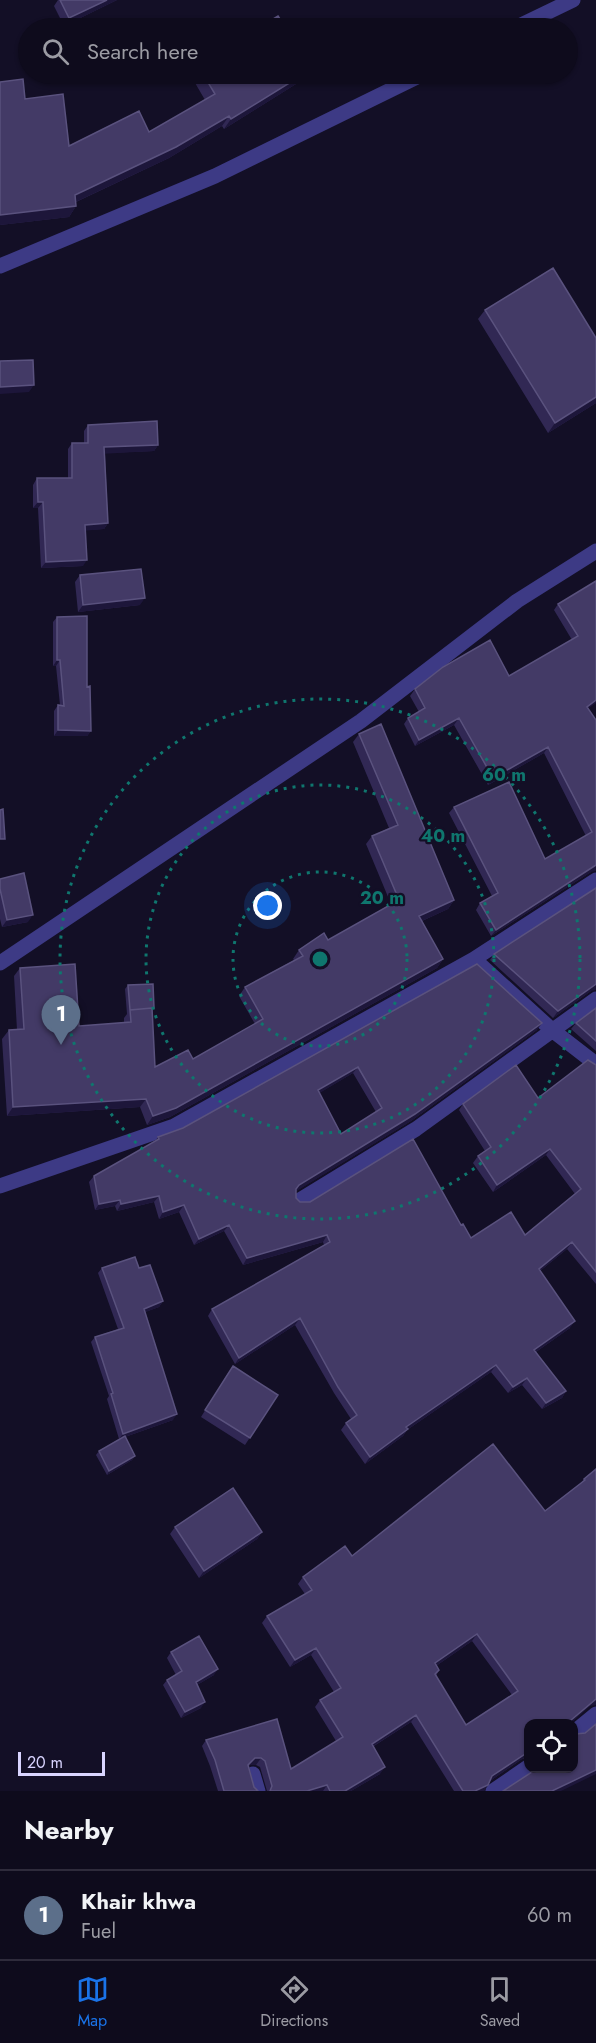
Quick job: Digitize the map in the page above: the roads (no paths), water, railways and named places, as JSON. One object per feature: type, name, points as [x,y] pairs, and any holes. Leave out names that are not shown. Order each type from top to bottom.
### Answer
[{"type":"street","points":[[536,18],[573,0]]},
{"type":"street","points":[[0,266],[215,176],[403,84]]},
{"type":"street","points":[[0,963],[361,721],[517,602],[596,551]]},
{"type":"street","points":[[0,1186],[174,1126],[474,959],[596,880]]},
{"type":"street","points":[[474,959],[552,1030],[596,1064]]},
{"type":"street","points":[[300,1200],[416,1129],[596,999]]},
{"type":"street","points":[[578,1728],[596,1714]]},
{"type":"street","points":[[493,1791],[524,1770]]},
{"type":"street","points":[[253,1774],[258,1791]]},
{"type":"place","name":"Khair khwa","points":[[61,1045]]}]
